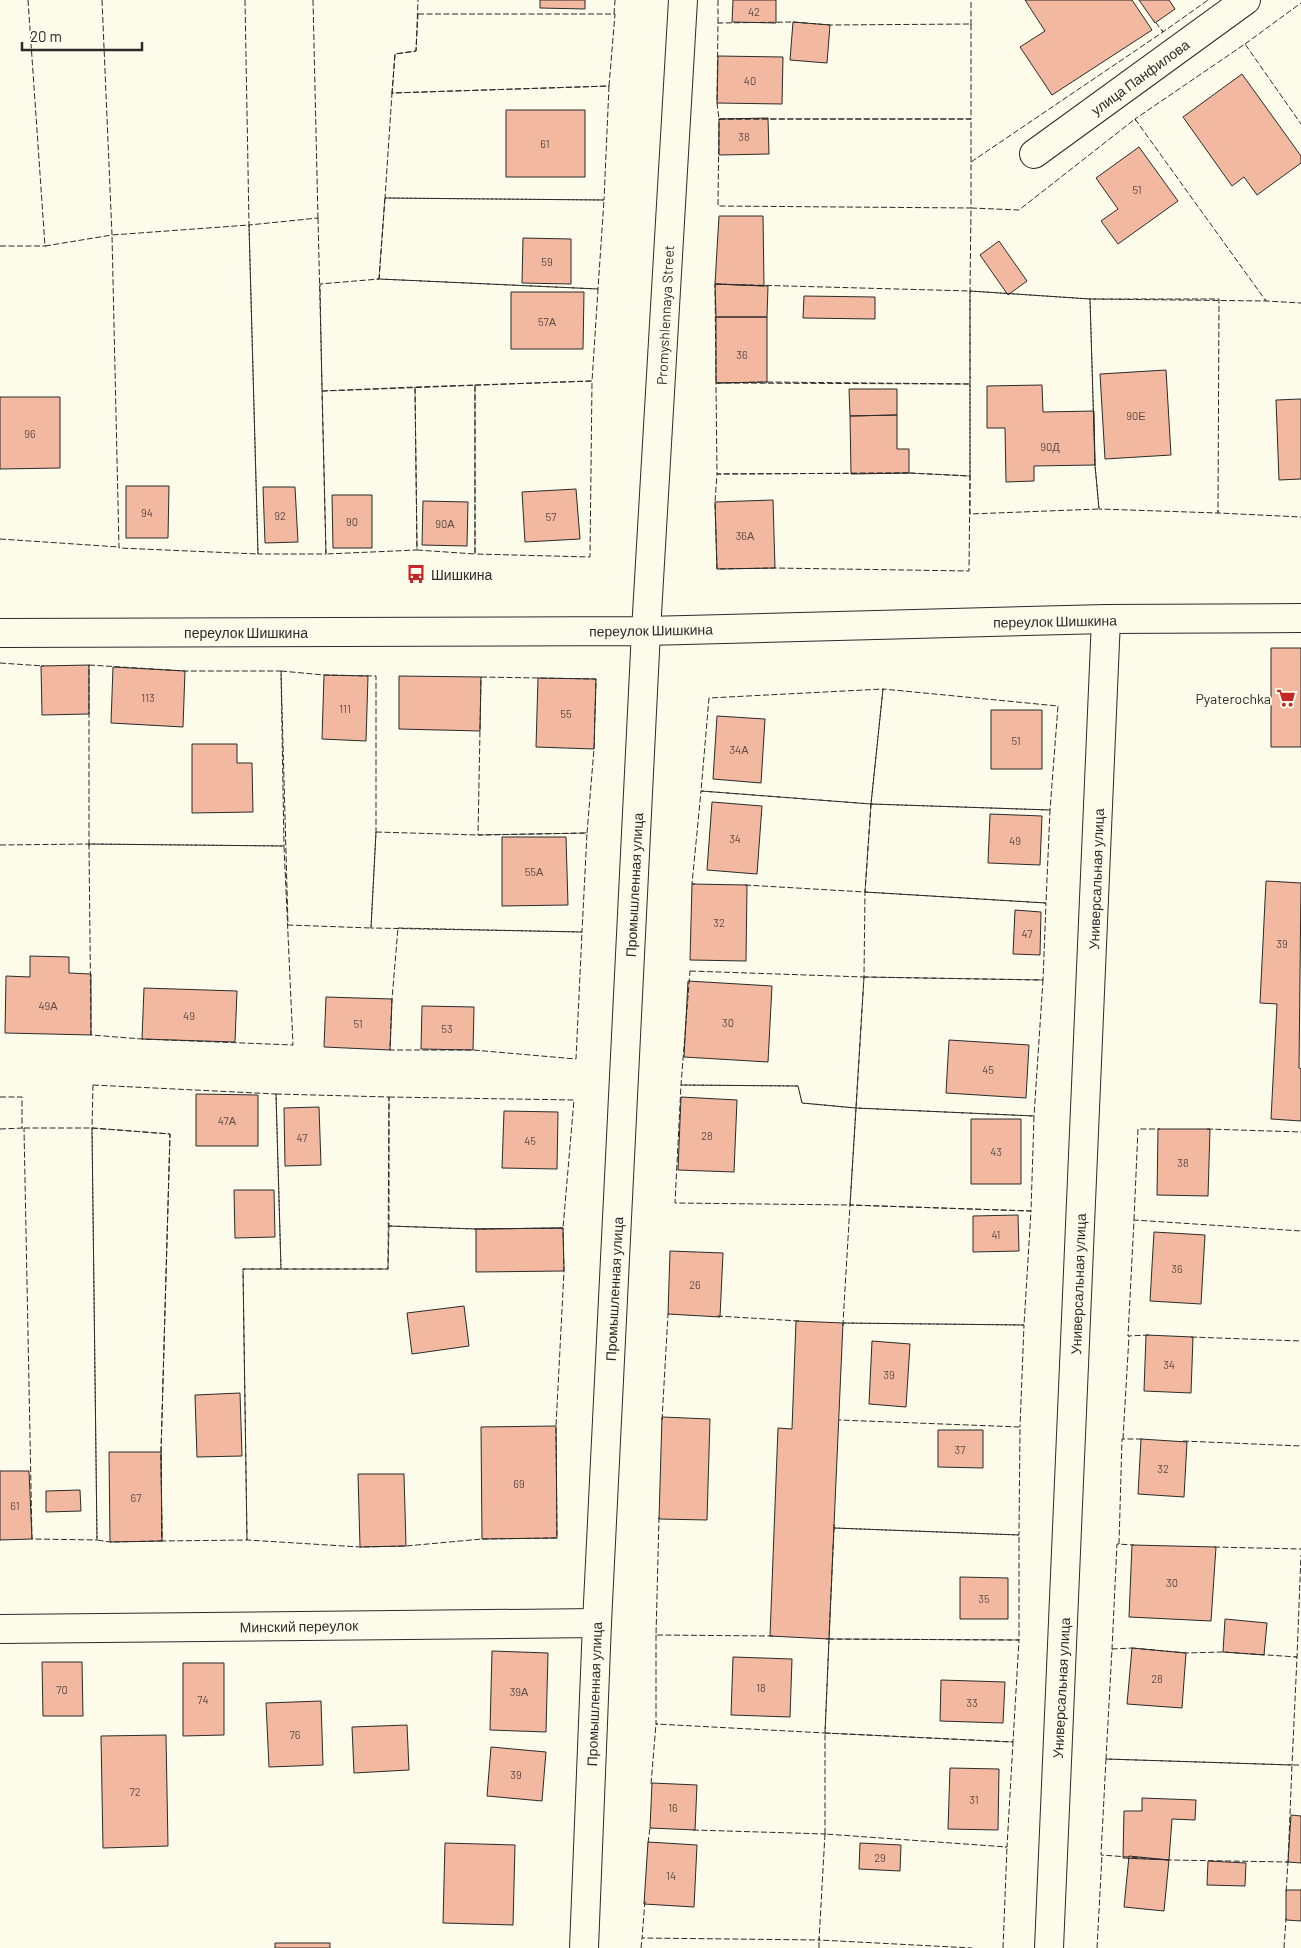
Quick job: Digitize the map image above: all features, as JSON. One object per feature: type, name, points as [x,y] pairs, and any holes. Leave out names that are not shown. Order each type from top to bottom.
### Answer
[{"type":"street","name":"Promyshlennaya Street","points":[[646,631],[683,0]]},
{"type":"street","name":"улица Панфилова","points":[[1034,154],[1246,0]]},
{"type":"street","name":"переулок Шишкина","points":[[0,633],[646,631],[1106,620],[1301,618]]},
{"type":"street","name":"Универсальная улица","points":[[1049,1948],[1106,620]]},
{"type":"street","name":"Промышленная улица","points":[[584,1948],[597,1623],[646,631]]},
{"type":"street","name":"Минский переулок","points":[[0,1629],[597,1623]]},
{"type":"building","points":[[540,0],[585,0],[585,9],[540,8]]},
{"type":"building","points":[[733,0],[776,0],[776,23],[732,22]]},
{"type":"building","points":[[1025,0],[1132,0],[1152,30],[1052,95],[1020,47],[1045,31]]},
{"type":"building","points":[[1139,0],[1169,0],[1175,9],[1155,23]]},
{"type":"building","points":[[793,22],[830,25],[827,63],[790,60]]},
{"type":"building","points":[[718,56],[783,57],[782,104],[717,103]]},
{"type":"building","points":[[1242,74],[1301,156],[1301,163],[1257,195],[1244,177],[1232,186],[1183,117]]},
{"type":"building","points":[[506,110],[585,110],[585,177],[506,177]]},
{"type":"building","points":[[768,118],[769,154],[719,155],[719,119]]},
{"type":"building","points":[[1139,147],[1178,201],[1118,244],[1101,221],[1118,209],[1096,178]]},
{"type":"building","points":[[719,216],[763,216],[764,286],[715,284]]},
{"type":"building","points":[[523,238],[571,239],[571,284],[522,283]]},
{"type":"building","points":[[999,241],[1027,281],[1008,295],[980,255]]},
{"type":"building","points":[[715,284],[768,286],[767,317],[716,317]]},
{"type":"building","points":[[511,292],[584,292],[583,349],[511,349]]},
{"type":"building","points":[[804,296],[875,297],[875,319],[803,318]]},
{"type":"building","points":[[716,317],[767,317],[767,382],[716,383]]},
{"type":"building","points":[[1166,370],[1171,455],[1105,459],[1100,374]]},
{"type":"building","points":[[1042,385],[1043,412],[1094,411],[1095,465],[1034,466],[1034,481],[1006,482],[1005,428],[987,428],[987,386]]},
{"type":"building","points":[[849,389],[897,389],[897,415],[850,416]]},
{"type":"building","points":[[0,397],[60,397],[60,468],[0,469]]},
{"type":"building","points":[[1301,399],[1301,479],[1279,480],[1276,400]]},
{"type":"building","points":[[897,415],[897,449],[909,449],[909,473],[851,474],[850,416]]},
{"type":"building","points":[[126,486],[169,486],[168,538],[126,538]]},
{"type":"building","points":[[263,487],[295,487],[298,542],[265,543]]},
{"type":"building","points":[[576,489],[580,539],[525,542],[522,492]]},
{"type":"building","points":[[332,495],[372,495],[372,548],[333,548]]},
{"type":"building","points":[[773,500],[775,568],[717,569],[715,502]]},
{"type":"building","points":[[423,501],[468,502],[467,546],[422,545]]},
{"type":"building","name":"Pyaterochka","points":[[1271,648],[1301,648],[1301,747],[1271,747]]},
{"type":"building","points":[[89,665],[89,714],[42,715],[41,666]]},
{"type":"building","points":[[113,667],[185,671],[183,727],[111,723]]},
{"type":"building","points":[[324,675],[368,676],[366,741],[322,739]]},
{"type":"building","points":[[399,676],[481,677],[480,731],[399,729]]},
{"type":"building","points":[[538,678],[596,679],[594,749],[536,747]]},
{"type":"building","points":[[991,710],[1042,710],[1042,769],[991,769]]},
{"type":"building","points":[[717,716],[765,719],[761,783],[713,779]]},
{"type":"building","points":[[192,744],[237,744],[237,763],[252,763],[253,812],[192,813]]},
{"type":"building","points":[[712,802],[762,806],[757,874],[707,870]]},
{"type":"building","points":[[990,814],[1042,816],[1040,865],[988,863]]},
{"type":"building","points":[[502,837],[566,837],[568,905],[502,906]]},
{"type":"building","points":[[1266,881],[1301,883],[1299,1068],[1301,1069],[1301,1121],[1271,1119],[1277,1004],[1260,1003]]},
{"type":"building","points":[[692,884],[747,885],[746,961],[690,960]]},
{"type":"building","points":[[1015,910],[1041,912],[1040,955],[1013,954]]},
{"type":"building","points":[[30,956],[69,957],[69,973],[91,974],[91,1035],[5,1033],[6,976],[30,977]]},
{"type":"building","points":[[688,981],[772,986],[768,1062],[684,1057]]},
{"type":"building","points":[[144,988],[237,991],[235,1042],[142,1039]]},
{"type":"building","points":[[326,997],[392,999],[390,1050],[324,1047]]},
{"type":"building","points":[[422,1006],[474,1007],[473,1050],[421,1049]]},
{"type":"building","points":[[949,1040],[1029,1045],[1026,1098],[946,1093]]},
{"type":"building","points":[[196,1094],[258,1095],[258,1146],[196,1146]]},
{"type":"building","points":[[681,1097],[737,1100],[734,1172],[678,1170]]},
{"type":"building","points":[[319,1107],[321,1165],[285,1166],[284,1108]]},
{"type":"building","points":[[504,1111],[558,1112],[557,1169],[502,1168]]},
{"type":"building","points":[[971,1119],[1021,1119],[1021,1184],[971,1184]]},
{"type":"building","points":[[1158,1129],[1210,1129],[1208,1196],[1157,1195]]},
{"type":"building","points":[[234,1190],[274,1190],[275,1237],[235,1238]]},
{"type":"building","points":[[1018,1215],[1019,1251],[973,1252],[973,1216]]},
{"type":"building","points":[[563,1228],[564,1271],[476,1272],[476,1229]]},
{"type":"building","points":[[1154,1232],[1205,1235],[1201,1304],[1150,1301]]},
{"type":"building","points":[[670,1251],[723,1253],[720,1317],[668,1314]]},
{"type":"building","points":[[464,1306],[469,1346],[412,1354],[407,1313]]},
{"type":"building","points":[[796,1321],[843,1323],[829,1639],[770,1636],[778,1428],[792,1429]]},
{"type":"building","points":[[1146,1335],[1193,1337],[1191,1393],[1144,1391]]},
{"type":"building","points":[[872,1341],[910,1344],[906,1407],[869,1404]]},
{"type":"building","points":[[240,1393],[242,1456],[197,1457],[195,1395]]},
{"type":"building","points":[[662,1417],[710,1419],[707,1520],[659,1519]]},
{"type":"building","points":[[556,1426],[557,1538],[482,1539],[481,1427]]},
{"type":"building","points":[[938,1430],[983,1430],[983,1468],[938,1467]]},
{"type":"building","points":[[1141,1439],[1187,1442],[1184,1497],[1138,1494]]},
{"type":"building","points":[[109,1452],[161,1452],[162,1541],[110,1542]]},
{"type":"building","points":[[0,1471],[29,1471],[32,1539],[0,1540]]},
{"type":"building","points":[[358,1474],[404,1474],[406,1546],[360,1547]]},
{"type":"building","points":[[80,1490],[81,1511],[46,1512],[46,1491]]},
{"type":"building","points":[[1132,1545],[1216,1547],[1211,1621],[1129,1617]]},
{"type":"building","points":[[960,1577],[1008,1578],[1008,1619],[960,1619]]},
{"type":"building","points":[[1225,1619],[1267,1623],[1264,1655],[1223,1652]]},
{"type":"building","points":[[1132,1648],[1186,1653],[1182,1708],[1127,1704]]},
{"type":"building","points":[[492,1651],[548,1653],[546,1732],[490,1730]]},
{"type":"building","points":[[733,1657],[792,1659],[790,1717],[731,1715]]},
{"type":"building","points":[[42,1662],[82,1662],[83,1716],[43,1716]]},
{"type":"building","points":[[183,1663],[224,1663],[224,1735],[183,1736]]},
{"type":"building","points":[[941,1680],[1005,1682],[1003,1723],[940,1721]]},
{"type":"building","points":[[321,1701],[323,1765],[269,1767],[266,1703]]},
{"type":"building","points":[[407,1725],[409,1770],[354,1773],[352,1727]]},
{"type":"building","points":[[166,1735],[168,1846],[103,1848],[101,1736]]},
{"type":"building","points":[[491,1747],[546,1752],[542,1801],[487,1796]]},
{"type":"building","points":[[950,1768],[999,1769],[998,1830],[948,1829]]},
{"type":"building","points":[[652,1783],[697,1785],[695,1830],[650,1828]]},
{"type":"building","points":[[1142,1798],[1196,1800],[1195,1820],[1172,1819],[1169,1860],[1123,1858],[1124,1811],[1142,1811]]},
{"type":"building","points":[[1291,1815],[1301,1816],[1301,1863],[1288,1862]]},
{"type":"building","points":[[648,1842],[697,1845],[694,1907],[644,1904]]},
{"type":"building","points":[[445,1843],[515,1845],[513,1925],[443,1923]]},
{"type":"building","points":[[860,1843],[901,1845],[900,1871],[859,1869]]},
{"type":"building","points":[[1129,1856],[1169,1860],[1164,1911],[1124,1907]]},
{"type":"building","points":[[1208,1861],[1246,1863],[1245,1886],[1207,1885]]},
{"type":"building","points":[[1286,1890],[1301,1890],[1301,1921],[1286,1920]]},
{"type":"building","points":[[275,1943],[330,1943],[330,1948],[275,1948]]},
{"type":"fence","points":[[28,0],[45,246],[112,235]]},
{"type":"fence","points":[[102,0],[112,235]]},
{"type":"fence","points":[[245,0],[249,225]]},
{"type":"fence","points":[[313,0],[318,220]]},
{"type":"fence","points":[[392,94],[395,54],[416,51],[418,0]]},
{"type":"fence","points":[[614,14],[615,0]]},
{"type":"fence","points":[[718,0],[718,23],[721,23]]},
{"type":"fence","points":[[971,0],[971,25]]},
{"type":"fence","points":[[1162,30],[1163,32],[1208,0]]},
{"type":"fence","points":[[1245,44],[1301,3]]},
{"type":"fence","points":[[418,14],[615,14],[609,86],[392,93],[395,54],[416,51],[418,14]]},
{"type":"fence","points":[[971,162],[1163,32],[1154,20]]},
{"type":"fence","points":[[793,22],[830,25],[971,24],[971,119],[719,119],[717,103],[718,23],[793,22]]},
{"type":"fence","points":[[1136,121],[1135,119],[1245,44],[1301,124]]},
{"type":"fence","points":[[609,86],[604,200],[385,198],[392,93],[609,86]]},
{"type":"fence","points":[[719,119],[971,119],[971,208],[718,206],[719,119]]},
{"type":"fence","points":[[1135,119],[1266,301],[1090,299],[970,291],[971,208],[1019,210],[1135,119]]},
{"type":"fence","points":[[377,279],[379,279],[385,196]]},
{"type":"fence","points":[[385,198],[604,200],[598,289],[379,279],[385,198]]},
{"type":"fence","points":[[318,218],[326,554],[258,554],[249,225],[318,218]]},
{"type":"fence","points":[[249,225],[258,554],[119,548],[112,235],[249,225]]},
{"type":"fence","points":[[0,246],[46,246]]},
{"type":"fence","points":[[475,385],[475,554],[590,557],[592,381],[491,385],[457,386],[423,387],[390,389],[322,391],[320,284],[379,279],[598,289],[592,381],[475,385]]},
{"type":"fence","points":[[715,284],[970,291],[970,384],[716,383],[715,284]]},
{"type":"fence","points":[[970,291],[1090,299],[1095,465],[1099,509],[970,514],[970,291]]},
{"type":"fence","points":[[1090,299],[1219,299],[1218,513],[1099,509],[1095,465],[1090,299]]},
{"type":"fence","points":[[1265,299],[1266,301],[1301,303]]},
{"type":"fence","points":[[767,382],[970,384],[970,476],[909,473],[717,474],[716,383],[767,382]]},
{"type":"fence","points":[[475,385],[475,554],[417,550],[415,387],[475,385]]},
{"type":"fence","points":[[415,387],[417,550],[326,554],[322,391],[415,387]]},
{"type":"fence","points":[[909,473],[970,476],[969,571],[717,569],[715,502],[717,474],[909,473]]},
{"type":"fence","points":[[1218,510],[1218,513],[1301,517]]},
{"type":"fence","points":[[0,539],[119,547]]},
{"type":"fence","points":[[0,663],[44,666]]},
{"type":"fence","points":[[89,665],[185,671],[281,671],[284,846],[89,844],[89,665]]},
{"type":"fence","points":[[281,671],[324,675],[376,676],[376,832],[371,928],[288,925],[281,671]]},
{"type":"fence","points":[[481,677],[596,679],[594,749],[587,833],[478,835],[481,677]]},
{"type":"fence","points":[[883,689],[871,804],[701,791],[709,698],[883,689]]},
{"type":"fence","points":[[695,884],[692,884],[701,791],[871,804],[1050,810],[1058,706],[883,689],[871,804]]},
{"type":"fence","points":[[871,804],[1050,810],[1046,903],[865,892],[871,804]]},
{"type":"fence","points":[[745,885],[865,892],[871,804]]},
{"type":"fence","points":[[376,832],[478,835],[587,833],[582,932],[371,928],[376,832]]},
{"type":"fence","points":[[89,844],[284,846],[293,1045],[91,1035],[89,844]]},
{"type":"fence","points":[[0,845],[89,844],[89,846]]},
{"type":"fence","points":[[865,892],[1046,903],[1043,980],[864,977],[865,892]]},
{"type":"fence","points":[[398,928],[582,932],[576,1059],[473,1050],[390,1050],[398,928]]},
{"type":"fence","points":[[690,971],[864,977],[856,1108],[802,1103],[798,1086],[681,1085],[690,971]]},
{"type":"fence","points":[[864,977],[1043,980],[1034,1116],[856,1108],[864,977]]},
{"type":"fence","points":[[93,1085],[276,1094],[281,1269],[243,1269],[247,1540],[162,1541],[161,1452],[170,1134],[92,1128],[93,1085]]},
{"type":"fence","points":[[681,1085],[798,1086],[802,1103],[856,1108],[850,1205],[675,1203],[681,1085]]},
{"type":"fence","points":[[276,1094],[389,1097],[388,1269],[281,1269],[276,1094]]},
{"type":"fence","points":[[0,1097],[22,1097],[22,1128]]},
{"type":"fence","points":[[389,1097],[574,1100],[563,1228],[476,1229],[389,1226],[389,1097]]},
{"type":"fence","points":[[856,1108],[1034,1116],[1031,1211],[850,1205],[856,1108]]},
{"type":"fence","points":[[24,1128],[92,1128],[97,1540],[32,1539],[24,1128]]},
{"type":"fence","points":[[92,1128],[170,1134],[161,1452],[162,1541],[110,1542],[97,1540],[92,1128]]},
{"type":"fence","points":[[0,1129],[24,1129]]},
{"type":"fence","points":[[1134,1220],[1138,1129],[1160,1129]]},
{"type":"fence","points":[[1207,1129],[1301,1132]]},
{"type":"fence","points":[[843,1323],[1024,1325],[1031,1211],[850,1205],[843,1323],[843,1326]]},
{"type":"fence","points":[[1149,1335],[1128,1336],[1134,1220],[1301,1231]]},
{"type":"fence","points":[[389,1226],[476,1229],[563,1228],[564,1271],[556,1426],[557,1538],[482,1539],[406,1546],[360,1547],[247,1540],[243,1269],[388,1269],[389,1226]]},
{"type":"fence","points":[[662,1420],[669,1314]]},
{"type":"fence","points":[[717,1316],[799,1321]]},
{"type":"fence","points":[[843,1323],[1024,1325],[1020,1427]]},
{"type":"fence","points":[[1123,1439],[1129,1336]]},
{"type":"fence","points":[[1191,1337],[1301,1341]]},
{"type":"fence","points":[[834,1524],[834,1528],[1019,1535],[1020,1427],[839,1420]]},
{"type":"fence","points":[[1119,1544],[1122,1439],[1143,1439]]},
{"type":"fence","points":[[1183,1441],[1301,1446]]},
{"type":"fence","points":[[659,1517],[656,1635],[773,1636]]},
{"type":"fence","points":[[834,1528],[1019,1535],[1019,1640],[829,1639],[834,1528]]},
{"type":"fence","points":[[1113,1649],[1117,1544],[1134,1545]]},
{"type":"fence","points":[[1214,1547],[1301,1549]]},
{"type":"fence","points":[[1295,1657],[1297,1657],[1301,1555]]},
{"type":"fence","points":[[656,1635],[656,1724],[825,1733]]},
{"type":"fence","points":[[825,1733],[1013,1742],[1007,1847],[825,1834],[825,1733],[829,1639],[826,1639]]},
{"type":"fence","points":[[829,1639],[1019,1640],[1013,1742],[825,1733],[829,1639]]},
{"type":"fence","points":[[1132,1648],[1186,1653],[1223,1652],[1297,1657],[1292,1765],[1106,1759],[1112,1649],[1132,1648]]},
{"type":"fence","points":[[651,1784],[656,1724],[658,1724]]},
{"type":"fence","points":[[1106,1759],[1292,1765],[1288,1862],[1169,1860],[1101,1855],[1106,1759]]},
{"type":"fence","points":[[1293,1765],[1301,1765]]},
{"type":"fence","points":[[648,1843],[650,1828],[652,1829]]},
{"type":"fence","points":[[693,1830],[826,1834]]},
{"type":"fence","points":[[825,1834],[819,1940],[972,1948]]},
{"type":"fence","points":[[1003,1948],[1007,1847],[1005,1847]]},
{"type":"fence","points":[[1097,1948],[1102,1855]]},
{"type":"fence","points":[[1286,1862],[1288,1862],[1286,1893]]},
{"type":"fence","points":[[645,1901],[642,1938],[820,1940]]},
{"type":"fence","points":[[1284,1948],[1286,1918]]},
{"type":"fence","points":[[641,1948],[642,1938]]},
{"type":"fence","points":[[819,1938],[819,1948]]},
{"type":"place","name":"Шишкина","points":[[416,574]]},
{"type":"place","name":"Pyaterochka","points":[[1286,698]]}]
